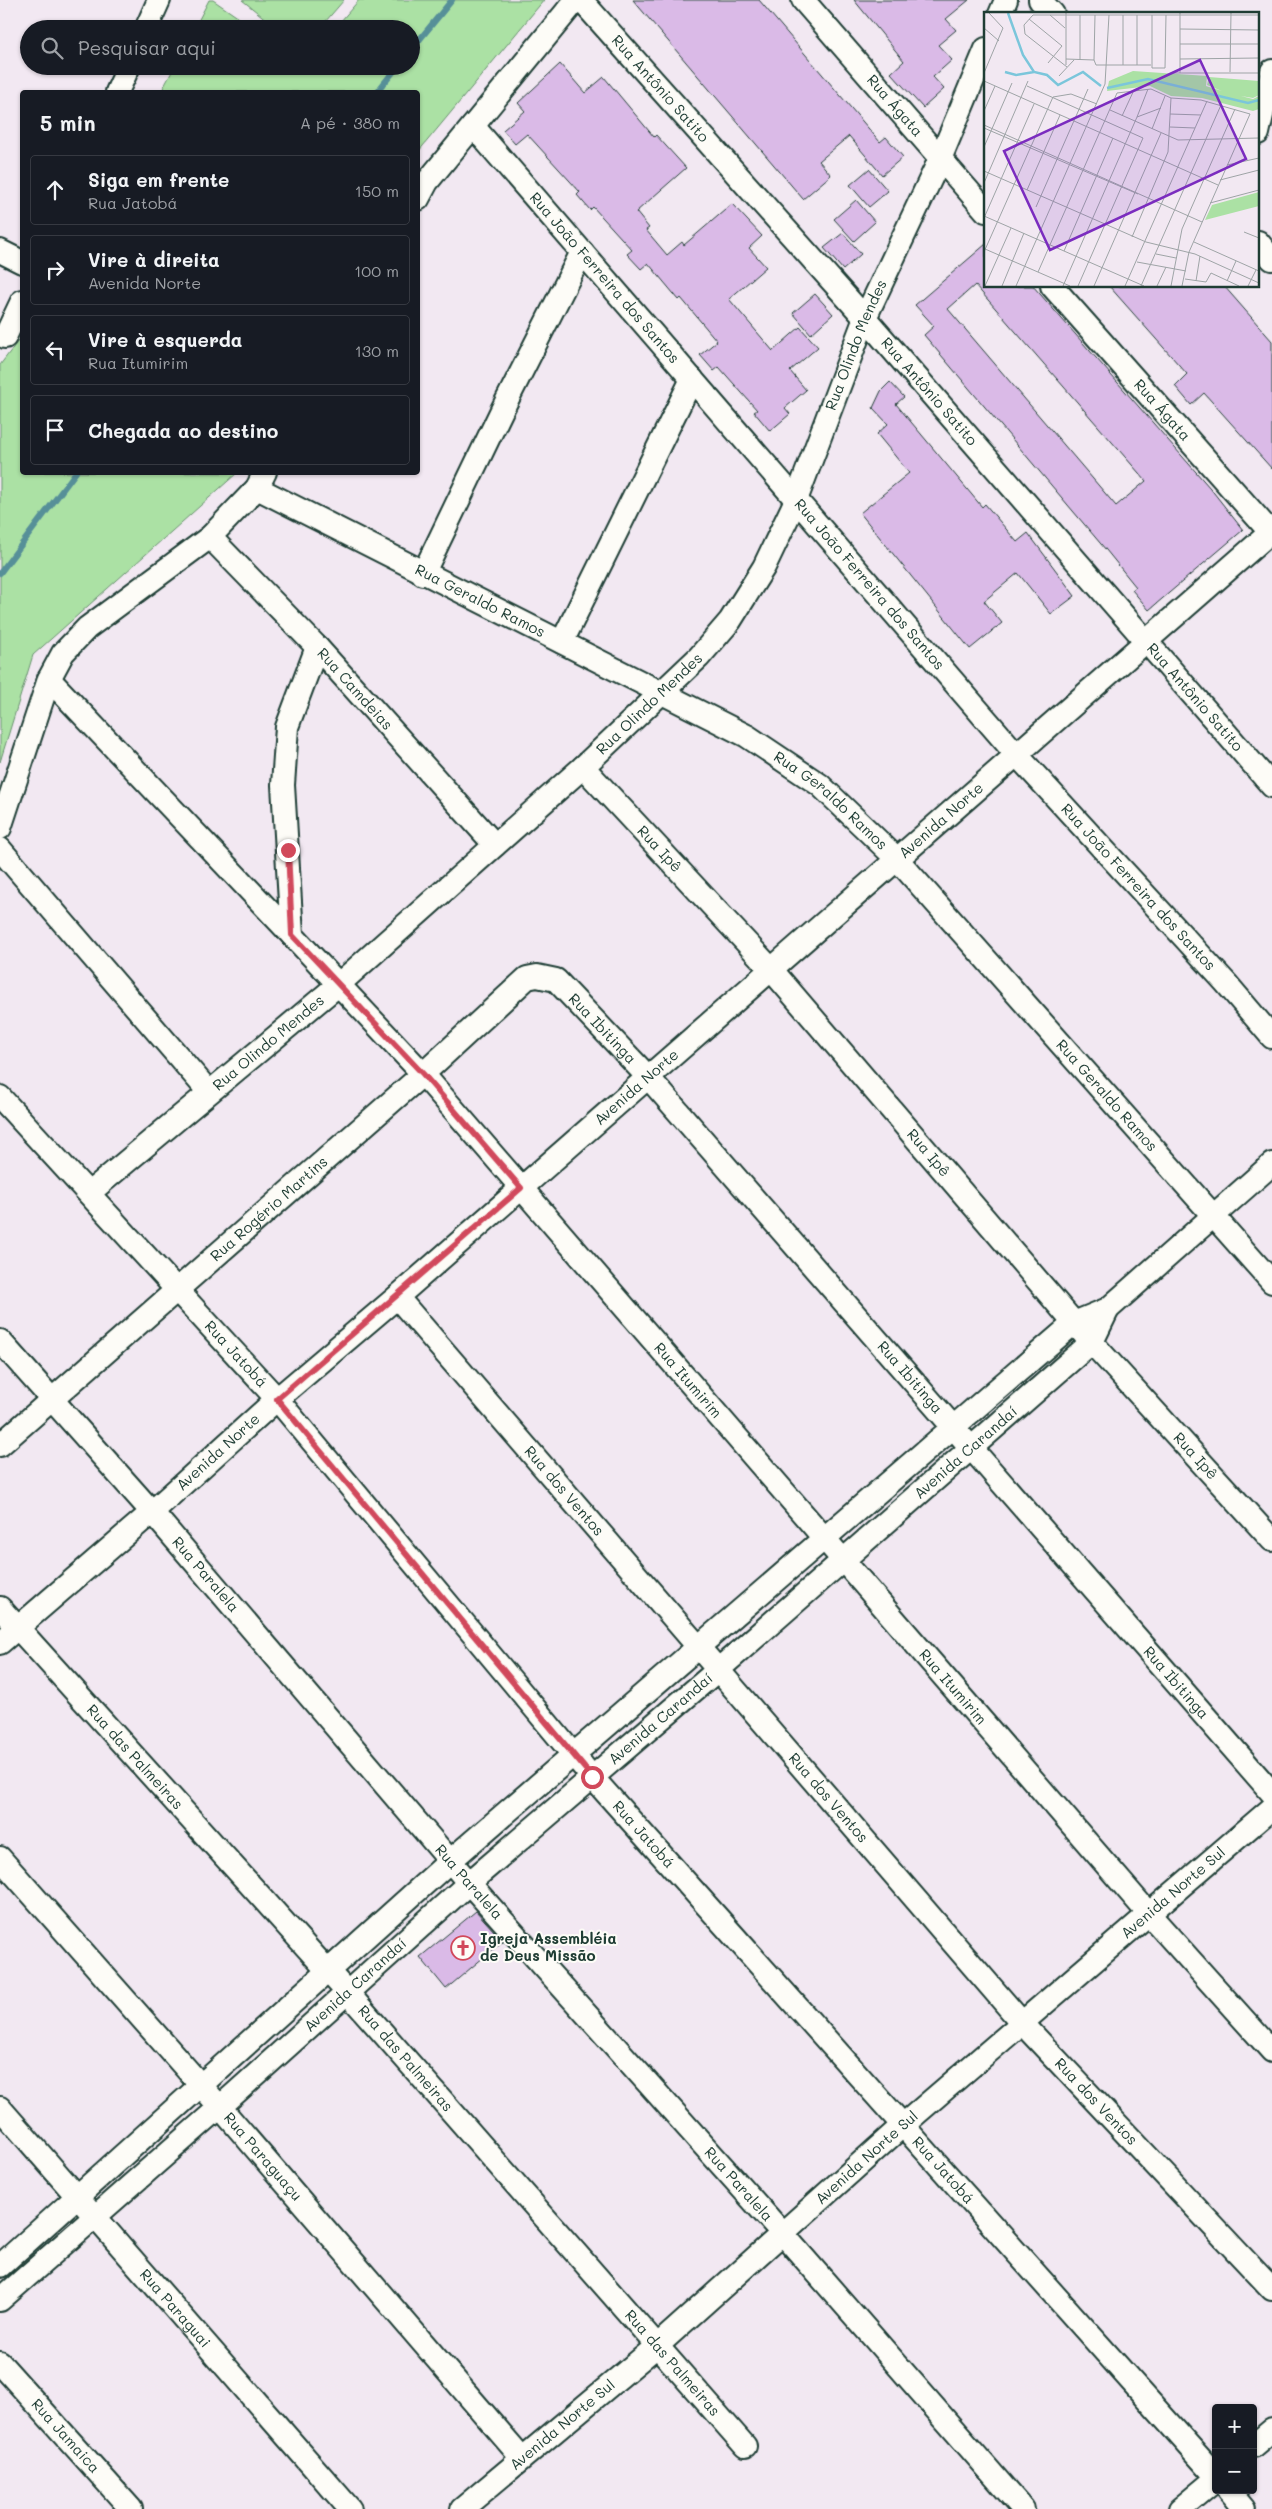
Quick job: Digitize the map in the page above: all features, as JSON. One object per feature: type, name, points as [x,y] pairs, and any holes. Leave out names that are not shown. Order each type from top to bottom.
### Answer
[{"type":"street","points":[[150,20],[159,0]]},
{"type":"street","points":[[420,195],[427,182],[576,0]]},
{"type":"street","name":"Rua Antônio Satito","points":[[581,0],[865,318],[1272,786]]},
{"type":"street","name":"Rua Ágata","points":[[803,0],[984,209]]},
{"type":"street","points":[[1001,12],[1006,0]]},
{"type":"street","points":[[1040,0],[1051,12]]},
{"type":"street","name":"Rua Olindo Mendes","points":[[89,1193],[339,984],[583,767],[699,656],[730,621],[764,567],[796,500],[865,318],[940,159],[984,54]]},
{"type":"street","points":[[1260,124],[1272,71]]},
{"type":"street","points":[[119,90],[125,75]]},
{"type":"street","name":"Rua João Ferreira dos Santos","points":[[473,126],[1016,754],[1226,983],[1272,1037]]},
{"type":"street","points":[[1260,244],[1272,259]]},
{"type":"street","points":[[0,251],[20,261]]},
{"type":"street","points":[[423,574],[502,410],[582,252]]},
{"type":"street","name":"Rua Ágata","points":[[1054,288],[1272,533]]},
{"type":"street","points":[[5,337],[20,305]]},
{"type":"street","points":[[562,642],[692,379]]},
{"type":"street","points":[[0,828],[49,679],[63,653],[87,628],[210,537],[261,480]]},
{"type":"street","name":"Rua Geraldo Ramos","points":[[261,480],[423,574],[562,642],[746,736],[782,758],[820,785],[898,859],[1272,1282]]},
{"type":"street","name":"Avenida Norte","points":[[0,1643],[152,1512],[277,1399],[648,1077],[770,968],[1272,533]]},
{"type":"street","name":"Rua Camdeias","points":[[210,537],[317,648],[495,845]]},
{"type":"street","points":[[292,935],[283,785],[287,727],[317,648]]},
{"type":"street","name":"Rua Itumirim","points":[[49,679],[423,1074],[1148,1913],[1272,2050]]},
{"type":"street","name":"Rua Ipê","points":[[583,767],[770,968],[1074,1323],[1272,1540]]},
{"type":"street","points":[[0,849],[209,1092]]},
{"type":"street","name":"Rua Ibitinga","points":[[537,976],[556,980],[648,1077],[1272,1793]]},
{"type":"street","name":"Rua Rogério Martins","points":[[0,1445],[423,1074],[527,978],[537,976]]},
{"type":"street","name":"Rua Jatobá","points":[[0,1097],[277,1399],[592,1777],[1212,2473]]},
{"type":"street","name":"Avenida Carandaí","points":[[0,2266],[450,1861],[1074,1323],[1108,1309],[1213,1214],[1272,1164]]},
{"type":"street","name":"Rua dos Ventos","points":[[397,1296],[1023,2024],[1272,2290]]},
{"type":"street","name":"Avenida Carandaí","points":[[0,2300],[220,2107],[469,1883],[719,1669],[971,1446],[1092,1342],[1108,1309]]},
{"type":"street","name":"Rua Paralela","points":[[0,1341],[152,1512],[469,1883],[784,2234],[1023,2509]]},
{"type":"street","name":"Rua das Palmeiras","points":[[0,1608],[329,1971],[658,2344],[745,2446]]},
{"type":"street","name":"Avenida Norte Sul","points":[[462,2509],[658,2344],[784,2234],[902,2126],[1023,2024],[1148,1913],[1272,1808]]},
{"type":"street","name":"Rua Paraguaçu","points":[[0,1858],[202,2086],[522,2458]]},
{"type":"street","name":"Rua Paraguai","points":[[0,2108],[350,2509]]},
{"type":"street","name":"Rua Jamaica","points":[[0,2363],[131,2509]]},
{"type":"street","points":[[1257,2443],[1272,2430]]},
{"type":"street","points":[[1180,2509],[1212,2481]]},
{"type":"street","points":[[1231,2494],[1244,2509]]},
{"type":"green space","points":[[209,0],[213,0],[242,20],[199,20]]},
{"type":"green space","points":[[242,0],[344,0],[327,20],[267,20]]},
{"type":"green space","points":[[359,0],[544,0],[420,150],[420,90],[162,90],[170,75],[420,75],[420,20],[342,20]]},
{"type":"green space","points":[[20,339],[20,475],[235,475],[33,655],[0,762],[0,365]]},
{"type":"building","points":[[633,0],[759,0],[880,142],[886,137],[903,157],[882,175],[849,136],[819,161],[831,175],[803,199]]},
{"type":"building","points":[[854,0],[969,0],[946,19],[956,30],[938,45],[952,60],[933,77],[944,89],[923,108],[891,73],[904,61]]},
{"type":"building","points":[[560,64],[585,93],[604,77],[654,137],[656,135],[686,168],[636,212],[649,228],[646,230],[667,255],[682,242],[684,245],[732,204],[762,236],[749,248],[766,267],[729,299],[773,351],[800,327],[818,347],[790,371],[806,390],[785,408],[790,414],[770,431],[754,412],[757,410],[719,367],[714,371],[700,355],[717,341],[681,298],[679,300],[648,263],[641,269],[627,254],[632,250],[593,207],[590,210],[577,195],[580,192],[527,134],[515,144],[503,130],[525,111],[518,103]]},
{"type":"building","points":[[869,169],[888,191],[869,207],[850,185]]},
{"type":"building","points":[[856,200],[875,222],[854,241],[834,219]]},
{"type":"building","points":[[843,233],[861,254],[843,270],[824,248]]},
{"type":"building","points":[[984,246],[984,288],[1035,288],[1210,488],[1243,530],[1149,610],[1132,590],[1136,587],[1106,550],[924,335],[934,326],[915,305]],"holes":[[[975,285],[1146,481],[1116,506],[948,309]]]},
{"type":"building","points":[[1111,288],[1226,288],[1272,341],[1272,469],[1204,393],[1191,405],[1175,386],[1187,374]]},
{"type":"building","points":[[815,294],[833,314],[811,334],[793,313]]},
{"type":"building","points":[[890,382],[904,397],[896,404],[982,507],[985,504],[1017,542],[1028,533],[1075,596],[1051,614],[1018,573],[984,601],[1002,623],[970,649],[860,513],[909,473],[877,434],[888,424],[873,408],[881,391]]},
{"type":"building","name":"Igreja Assembléia de Deus Missão","points":[[476,1911],[503,1941],[446,1989],[420,1957]]},
{"type":"waterway","points":[[420,39],[452,0]]},
{"type":"waterway","points":[[379,90],[391,75]]},
{"type":"waterway","points":[[0,573],[74,475]]},
{"type":"place","name":"Igreja Assembléia de Deus Missão","points":[[463,1948]]},
{"type":"route","points":[[288,850],[292,935],[423,1074],[521,1188],[277,1399],[592,1777]]}]
